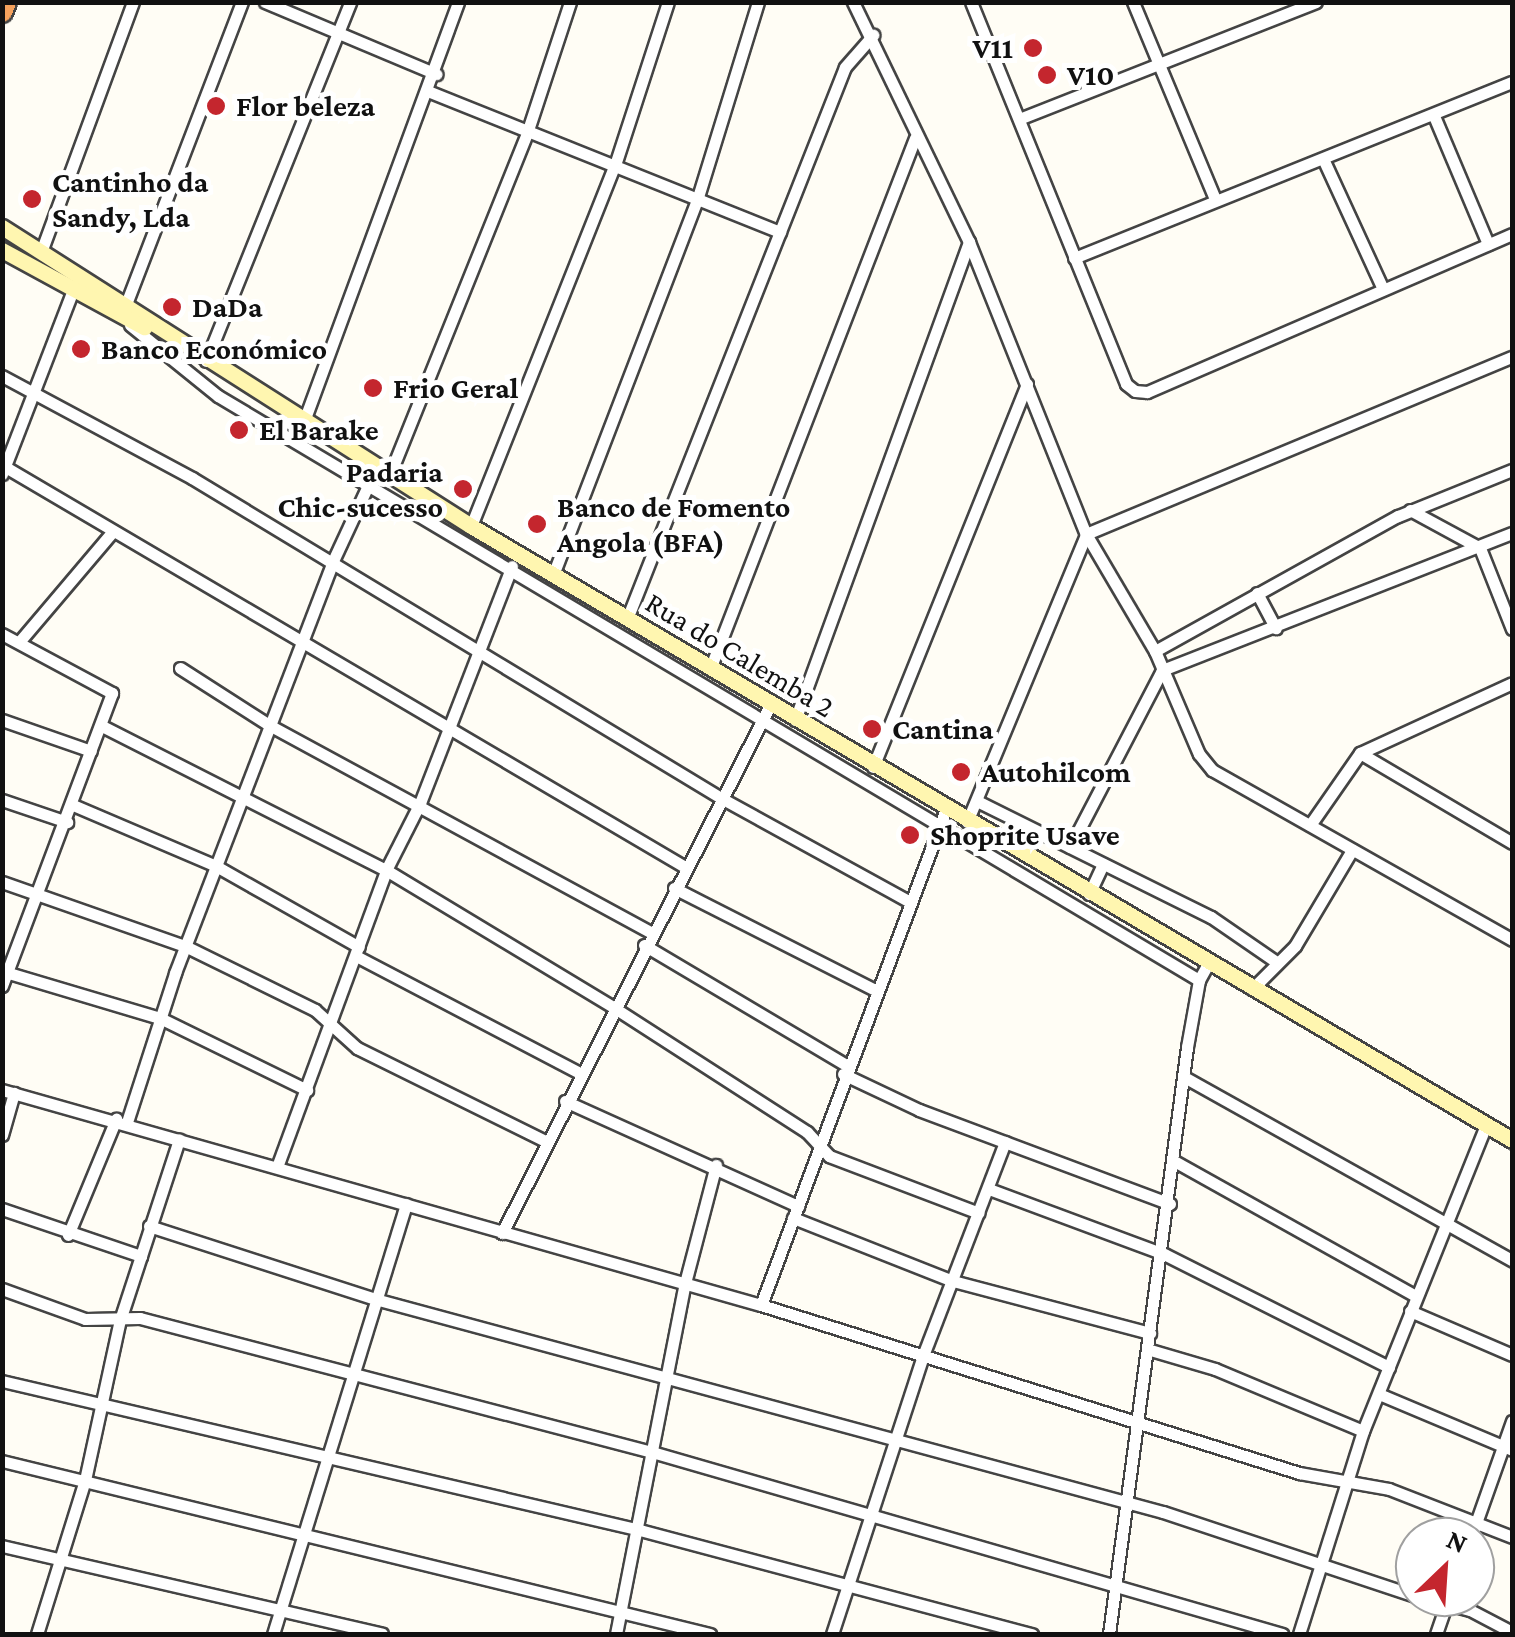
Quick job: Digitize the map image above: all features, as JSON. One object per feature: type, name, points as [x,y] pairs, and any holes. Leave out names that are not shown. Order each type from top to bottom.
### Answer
[{"type":"highway","points":[[2,12],[6,2]]},
{"type":"main road","points":[[2,228],[122,310]]},
{"type":"main road","points":[[2,250],[73,290],[122,310]]},
{"type":"main road","name":"Rua do Calemba 2","points":[[122,310],[471,526],[514,561],[553,575],[1512,1140]]},
{"type":"street","points":[[41,252],[133,2]]},
{"type":"street","points":[[242,2],[122,310],[218,396],[514,561],[762,722],[1199,980]]},
{"type":"street","points":[[266,2],[436,74]]},
{"type":"street","points":[[206,361],[350,2]]},
{"type":"street","points":[[304,422],[430,92],[458,2]]},
{"type":"street","points":[[68,1235],[121,1120],[332,563],[370,484],[383,470],[528,130],[570,2]]},
{"type":"street","points":[[471,526],[615,165],[668,2]]},
{"type":"street","points":[[553,575],[698,197],[758,2]]},
{"type":"street","points":[[853,2],[873,35],[916,138],[969,242],[1086,534],[1156,651],[1212,770],[1512,940]]},
{"type":"street","points":[[971,2],[1126,384],[1147,392],[1512,234]]},
{"type":"street","points":[[1133,2],[1215,200]]},
{"type":"street","points":[[1019,119],[1159,68],[1316,2]]},
{"type":"street","points":[[627,619],[845,67],[873,35]]},
{"type":"street","points":[[1074,258],[1215,200],[1325,163],[1512,82]]},
{"type":"street","points":[[430,92],[780,232]]},
{"type":"street","points":[[1434,116],[1488,244]]},
{"type":"street","points":[[710,669],[916,138]]},
{"type":"street","points":[[1325,163],[1382,289]]},
{"type":"street","points":[[794,720],[969,242]]},
{"type":"street","points":[[73,290],[4,469],[685,867]]},
{"type":"street","points":[[967,822],[1086,534],[1512,357]]},
{"type":"street","points":[[2,376],[192,478],[721,798],[910,902]]},
{"type":"street","points":[[873,767],[1027,384]]},
{"type":"street","points":[[1156,651],[1410,510],[1512,470]]},
{"type":"street","points":[[1410,510],[1480,548],[1512,629]]},
{"type":"street","points":[[19,642],[113,531]]},
{"type":"street","points":[[1070,847],[1162,670],[1480,548],[1512,532]]},
{"type":"street","points":[[277,1167],[386,870],[420,803],[514,561]]},
{"type":"street","points":[[1257,592],[1276,628]]},
{"type":"street","points":[[2,634],[104,684],[112,692],[40,896],[2,986]]},
{"type":"street","points":[[180,668],[270,726],[420,803],[651,932]]},
{"type":"street","points":[[1310,825],[1360,753],[1512,683]]},
{"type":"street","points":[[502,1233],[578,1072],[770,705]]},
{"type":"street","points":[[2,720],[92,751]]},
{"type":"street","points":[[102,726],[244,793],[386,870],[613,1007],[818,1142],[829,1156],[980,1213]]},
{"type":"street","points":[[1360,753],[1512,843]]},
{"type":"street","points":[[2,800],[67,822]]},
{"type":"street","points":[[978,802],[1211,917],[1275,961]]},
{"type":"street","points":[[73,805],[216,866],[357,952],[578,1072]]},
{"type":"street","points":[[761,1305],[844,1069],[946,810]]},
{"type":"street","points":[[1252,989],[1275,961],[1295,946],[1352,850]]},
{"type":"street","points":[[1089,894],[1104,864]]},
{"type":"street","points":[[2,882],[185,946],[315,1010],[357,1048],[547,1142]]},
{"type":"street","points":[[674,888],[877,991]]},
{"type":"street","points":[[644,945],[844,1069],[1004,1142],[1170,1204]]},
{"type":"street","points":[[1109,1634],[1147,1349],[1164,1254],[1184,1077],[1199,980],[1208,964]]},
{"type":"street","points":[[6,972],[160,1018],[307,1090]]},
{"type":"street","points":[[1184,1077],[1512,1260]]},
{"type":"street","points":[[2,1135],[8,1092],[121,1120],[761,1305],[1300,1473],[1349,1482],[1471,1517]]},
{"type":"street","points":[[565,1101],[716,1165],[796,1212],[953,1281],[1150,1333]]},
{"type":"street","points":[[1299,1634],[1363,1431],[1486,1125]]},
{"type":"street","points":[[37,1634],[58,1556],[85,1480],[120,1320],[179,1139]]},
{"type":"street","points":[[832,1634],[924,1354],[1004,1142]]},
{"type":"street","points":[[1174,1161],[1416,1296]]},
{"type":"street","points":[[616,1634],[685,1284],[716,1165]]},
{"type":"street","points":[[989,1188],[1164,1254],[1388,1367]]},
{"type":"street","points":[[273,1634],[406,1204]]},
{"type":"street","points":[[2,1208],[68,1235],[141,1256]]},
{"type":"street","points":[[149,1226],[375,1299],[898,1436],[1395,1588]]},
{"type":"street","points":[[2,1288],[85,1319],[140,1318],[652,1452],[1118,1583],[1282,1634]]},
{"type":"street","points":[[1410,1312],[1512,1354]]},
{"type":"street","points":[[1147,1349],[1215,1369],[1363,1431]]},
{"type":"street","points":[[2,1381],[636,1529],[1032,1634]]},
{"type":"street","points":[[1379,1394],[1508,1448]]},
{"type":"street","points":[[1479,1517],[1508,1448],[1512,1422]]},
{"type":"street","points":[[2,1461],[622,1608],[710,1634]]},
{"type":"street","points":[[2,1546],[382,1634]]},
{"type":"street","points":[[1482,1617],[1512,1632]]},
{"type":"place","name":"V11","points":[[1033,48]]},
{"type":"place","name":"V10","points":[[1047,75]]},
{"type":"place","name":"Flor beleza","points":[[216,106]]},
{"type":"place","name":"Cantinho da Sandy, Lda","points":[[32,199]]},
{"type":"place","name":"DaDa","points":[[172,307]]},
{"type":"place","name":"Banco Económico","points":[[81,349]]},
{"type":"place","name":"Frio Geral","points":[[373,388]]},
{"type":"place","name":"El Barake","points":[[239,430]]},
{"type":"place","name":"Padaria Chic-sucesso","points":[[463,489]]},
{"type":"place","name":"Banco de Fomento Angola (BFA)","points":[[537,524]]},
{"type":"place","name":"Cantina","points":[[872,729]]},
{"type":"place","name":"Autohilcom","points":[[961,772]]},
{"type":"place","name":"Shoprite Usave","points":[[910,835]]}]
